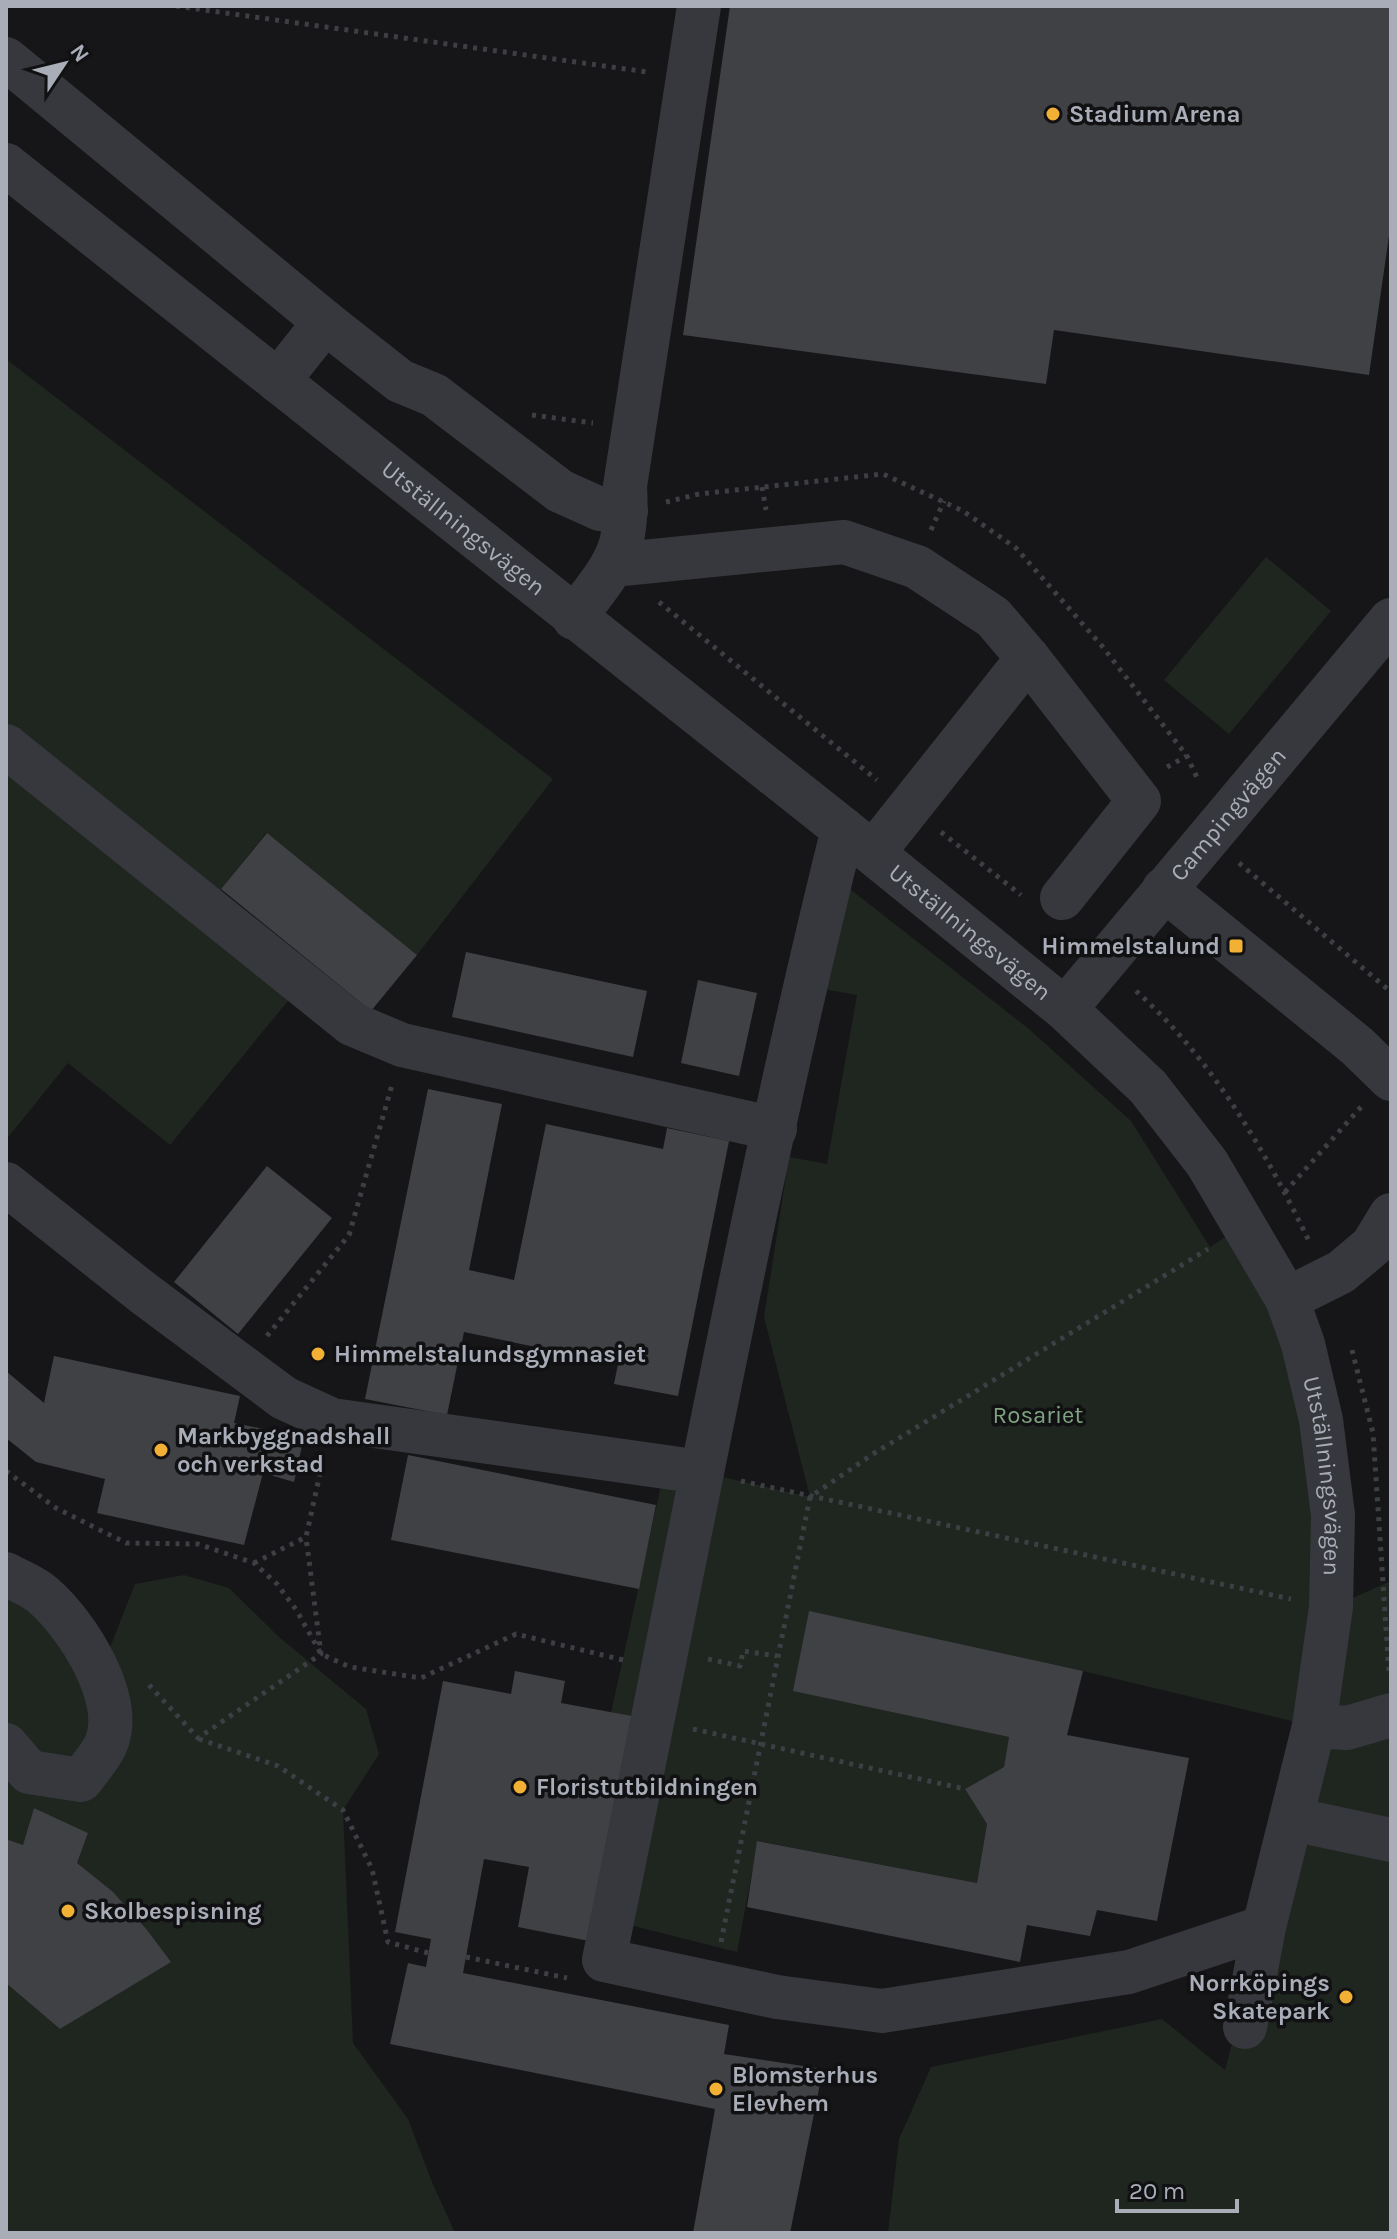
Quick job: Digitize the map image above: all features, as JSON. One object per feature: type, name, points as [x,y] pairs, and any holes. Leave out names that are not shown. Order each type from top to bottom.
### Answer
[{"type":"street","points":[[574,618],[613,565],[624,540],[625,486],[699,6]]},
{"type":"street","points":[[6,59],[400,381],[434,395],[560,491],[600,509],[626,511]]},
{"type":"street","name":"Utställningsvägen","points":[[6,165],[1065,1009],[1148,1087],[1207,1163],[1287,1299],[1312,1381],[1329,1468],[1333,1529],[1331,1607],[1314,1726],[1264,1927],[1245,2027]]},
{"type":"street","points":[[278,381],[325,322]]},
{"type":"street","points":[[613,565],[844,542],[917,567],[993,617],[1139,801],[1062,898]]},
{"type":"street","name":"Campingvägen","points":[[1065,1009],[1391,620]]},
{"type":"street","points":[[1028,658],[858,841],[813,945],[701,1472],[604,1960],[777,1997],[882,2011],[1129,1972],[1264,1927]]},
{"type":"street","points":[[6,746],[352,1024],[402,1045],[775,1129]]},
{"type":"street","points":[[1164,889],[1390,1076]]},
{"type":"street","points":[[6,1184],[142,1292],[284,1398],[332,1420],[701,1472]]},
{"type":"street","points":[[1287,1299],[1341,1272],[1372,1246],[1391,1215]]},
{"type":"street","points":[[6,1574],[42,1594],[75,1627],[111,1706],[107,1743],[81,1780],[29,1772],[6,1745]]},
{"type":"street","points":[[1314,1726],[1347,1728],[1391,1715]]},
{"type":"street","points":[[1292,1819],[1391,1840]]},
{"type":"path","points":[[176,6],[651,72],[653,59]]},
{"type":"path","points":[[528,414],[604,424]]},
{"type":"path","points":[[242,1366],[349,1235],[402,1045]]},
{"type":"path","points":[[1285,1192],[1390,1076]]},
{"type":"path","points":[[712,1984],[810,1497],[873,1454],[1245,1224]]},
{"type":"path","points":[[321,1654],[306,1537],[332,1420]]},
{"type":"path","points":[[6,1471],[56,1508],[126,1543],[198,1544],[254,1563],[291,1602],[321,1654],[350,1667],[421,1678],[516,1634],[665,1660],[740,1666],[743,1651],[777,1656]]},
{"type":"path","points":[[701,1472],[1331,1607]]},
{"type":"path","points":[[254,1563],[306,1537]]},
{"type":"path","points":[[198,1738],[321,1654]]},
{"type":"path","points":[[140,1676],[198,1738],[278,1766],[343,1810],[372,1869],[388,1942],[428,1953]]},
{"type":"path","points":[[654,1720],[965,1789]]},
{"type":"green space","points":[[6,359],[553,779],[417,955],[266,833],[202,913],[296,991],[170,1145],[68,1063],[6,1140]]},
{"type":"green space","points":[[1266,557],[1331,611],[1229,734],[1164,680]]},
{"type":"green space","name":"Rosariet","points":[[841,882],[1029,1029],[1131,1121],[1210,1247],[1245,1224],[1287,1299],[1332,1607],[1391,1581],[1391,2233],[888,2233],[899,2139],[931,2067],[1162,2019],[1225,2070],[1292,1819],[1313,1726],[1083,1671],[809,1612],[794,1691],[1009,1737],[1004,1767],[965,1789],[987,1824],[977,1883],[758,1841],[737,1952],[594,1916],[611,1713],[665,1467],[810,1497],[764,1317],[789,1157],[827,1164],[857,995],[818,988]]},
{"type":"green space","points":[[6,1574],[100,1673],[135,1584],[184,1575],[229,1588],[279,1637],[366,1709],[379,1754],[343,1810],[353,2043],[408,2119],[455,2233],[6,2233],[6,1983],[60,2029],[170,1962],[127,1910],[77,1863],[88,1833],[34,1808],[23,1845],[6,1839]]},
{"type":"building","name":"Stadium Arena","points":[[730,6],[1391,6],[1391,222],[1369,375],[1054,330],[1046,384],[683,335]]},
{"type":"building","points":[[267,833],[417,955],[371,1011],[221,889]]},
{"type":"building","points":[[466,952],[647,991],[633,1057],[452,1017]]},
{"type":"building","points":[[698,980],[757,993],[739,1076],[681,1063]]},
{"type":"building","points":[[428,1089],[502,1104],[469,1270],[514,1280],[546,1124],[663,1149],[667,1128],[729,1141],[678,1396],[614,1384],[618,1364],[464,1332],[447,1415],[365,1399]]},
{"type":"building","points":[[267,1166],[332,1218],[238,1334],[174,1282]]},
{"type":"building","name":"Markbyggnadshall och verkstad","points":[[54,1356],[240,1396],[234,1423],[304,1437],[294,1482],[263,1473],[244,1545],[97,1513],[105,1479],[36,1462],[6,1438],[6,1371],[44,1403]]},
{"type":"building","points":[[408,1455],[656,1505],[639,1589],[391,1540]]},
{"type":"building","points":[[809,1611],[1083,1671],[1067,1735],[1189,1758],[1157,1921],[1097,1910],[1090,1936],[1027,1925],[1020,1962],[747,1907],[757,1841],[977,1883],[987,1824],[965,1789],[1004,1767],[1009,1737],[793,1691]]},
{"type":"building","points":[[515,1671],[565,1681],[561,1703],[632,1716],[589,1941],[518,1927],[529,1867],[484,1859],[463,1973],[729,2025],[724,2054],[823,2069],[790,2233],[693,2233],[715,2109],[390,2044],[408,1963],[426,1967],[431,1939],[395,1932],[443,1681],[511,1694]]},
{"type":"building","name":"Skolbespisning","points":[[34,1808],[88,1833],[77,1863],[113,1892],[171,1962],[60,2029],[6,1983],[6,1839],[23,1845]]},
{"type":"place","name":"Stadium Arena","points":[[1053,114]]},
{"type":"place","name":"Himmelstalund","points":[[1236,946]]},
{"type":"place","name":"Himmelstalundsgymnasiet","points":[[318,1354]]},
{"type":"place","name":"Markbyggnadshall och verkstad","points":[[161,1450]]},
{"type":"place","name":"Floristutbildningen","points":[[520,1787]]},
{"type":"place","name":"Skolbespisning","points":[[68,1911]]},
{"type":"place","name":"Norrköpings Skatepark","points":[[1346,1997]]},
{"type":"place","name":"Blomsterhus Elevhem","points":[[716,2089]]}]
